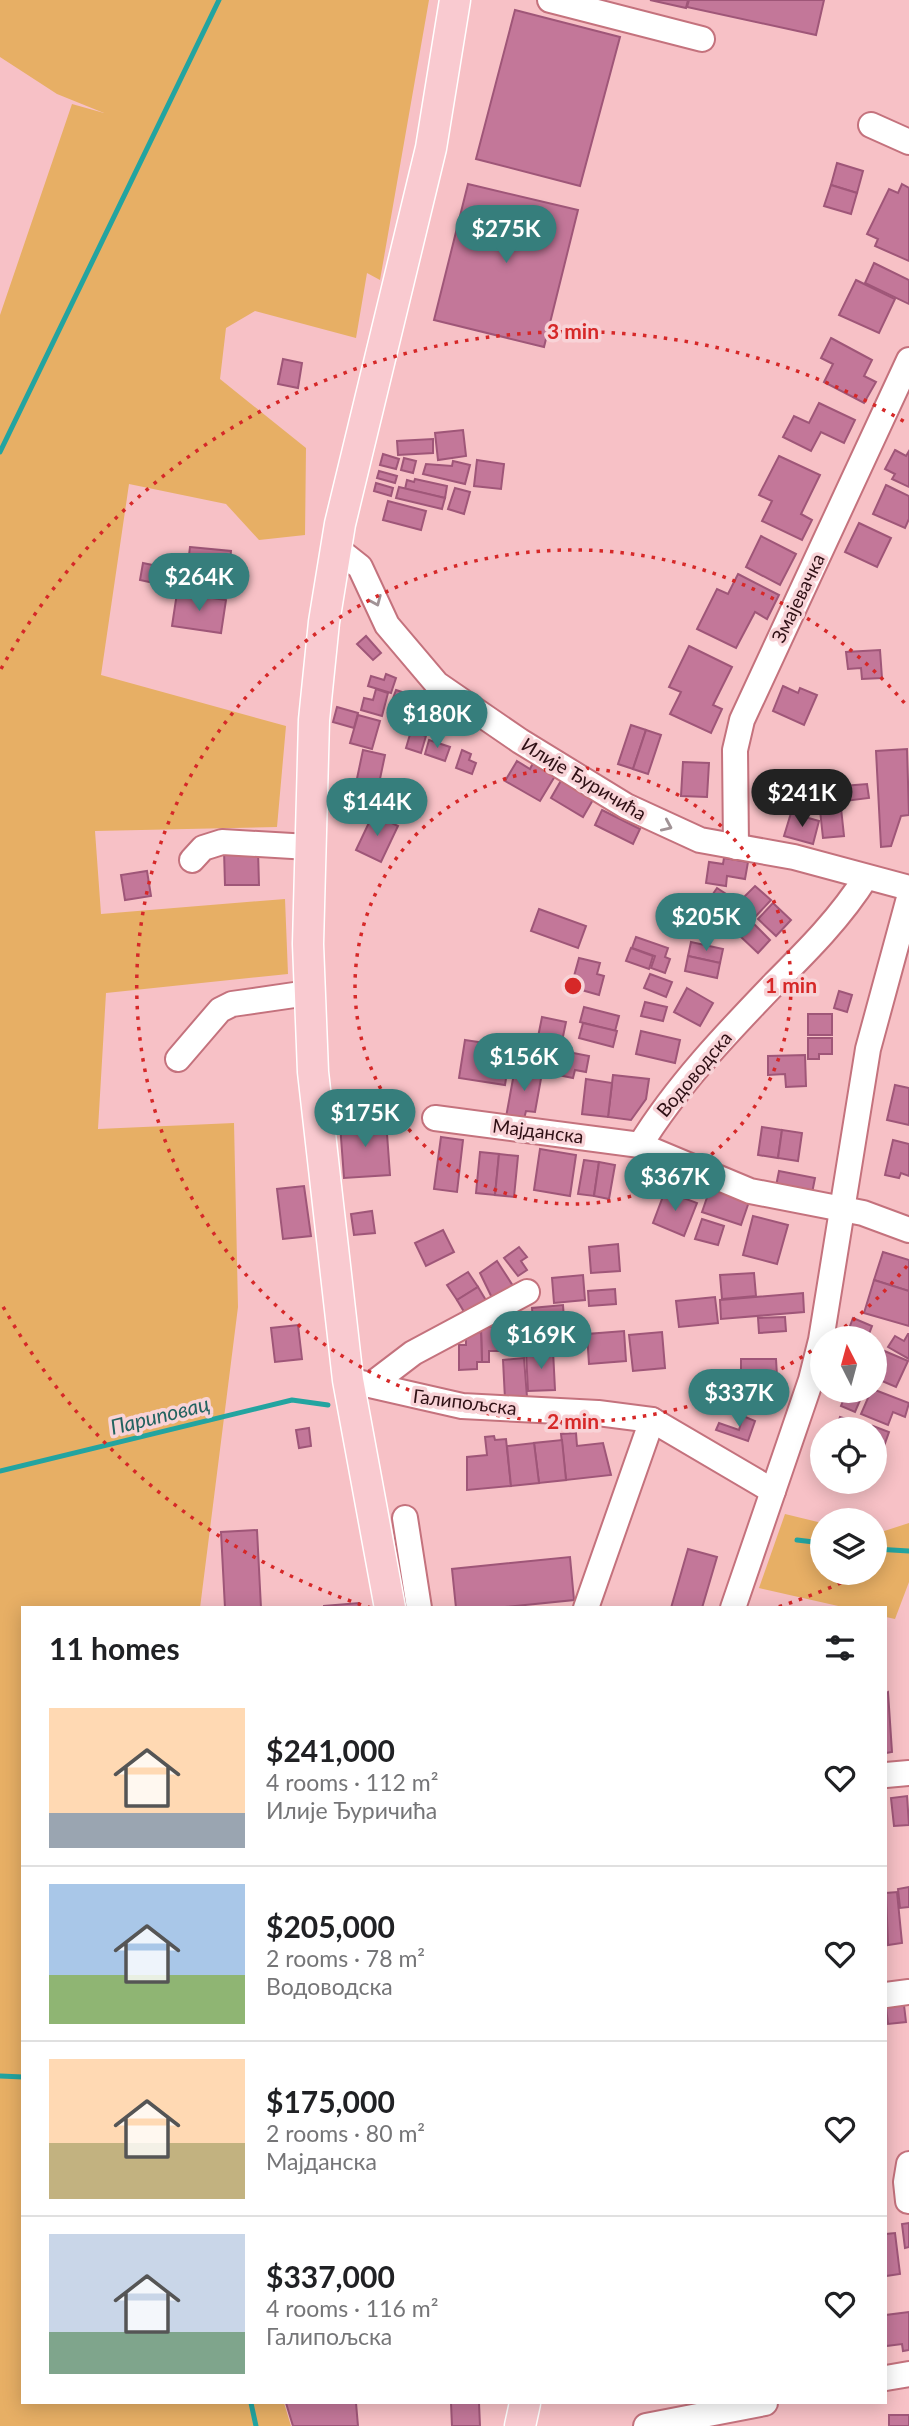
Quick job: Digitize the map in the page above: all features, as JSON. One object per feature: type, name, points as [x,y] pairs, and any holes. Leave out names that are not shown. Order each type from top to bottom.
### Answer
[{"type":"main road","points":[[390,1606],[360,1383],[326,1201],[309,993],[309,847],[314,720],[324,622],[336,548],[431,148],[455,0]]},
{"type":"main road","points":[[520,2426],[525,2404]]},
{"type":"street","points":[[550,0],[702,39]]},
{"type":"street","points":[[871,125],[909,142]]},
{"type":"street","name":"Змајевачка","points":[[736,847],[735,750],[742,720],[909,360]]},
{"type":"street","name":"Илије Ђуричића","points":[[336,548],[360,567],[387,625],[437,684],[520,741],[626,806],[691,837],[794,857],[909,888]]},
{"type":"street","points":[[192,860],[203,848],[222,842],[309,847]]},
{"type":"street","name":"Водоводска","points":[[640,1144],[654,1121],[706,1056],[842,914],[866,877]]},
{"type":"street","points":[[734,1606],[814,1366],[844,1210],[869,1049],[909,898]]},
{"type":"street","points":[[178,1059],[220,1010],[232,1004],[309,993]]},
{"type":"street","name":"Мајданска","points":[[435,1118],[640,1144]]},
{"type":"street","points":[[640,1144],[750,1191],[877,1217],[909,1230]]},
{"type":"street","points":[[360,1383],[527,1292]]},
{"type":"street","name":"Галипољска","points":[[360,1383],[450,1404],[598,1413],[652,1420],[772,1491]]},
{"type":"street","points":[[587,1606],[652,1420]]},
{"type":"street","points":[[405,1518],[419,1606]]},
{"type":"street","points":[[887,1775],[909,1773]]},
{"type":"street","points":[[887,1995],[909,1992]]},
{"type":"street","points":[[887,2205],[909,2201],[906,2182],[909,2164]]},
{"type":"street","points":[[887,2378],[909,2374]]},
{"type":"street","points":[[646,2426],[759,2404]]},
{"type":"street","points":[[760,2426],[764,2404]]},
{"type":"shaded area","points":[[0,0],[429,0],[380,280],[367,273],[356,338],[255,311],[226,328],[220,379],[306,448],[305,535],[259,540],[226,504],[129,484],[101,675],[286,726],[277,827],[95,831],[101,914],[285,899],[288,974],[106,993],[98,1129],[234,1123],[238,1307],[200,1606],[21,1606],[21,2404],[284,2404],[291,2426],[0,2426],[0,315],[72,104],[104,113],[57,94],[0,57]]},
{"type":"shaded area","points":[[785,1514],[810,1520],[810,1585],[887,1585],[887,1530],[909,1523],[909,1582],[895,1619],[887,1617],[887,1606],[838,1606],[759,1588]]},
{"type":"building","points":[[650,0],[688,0],[686,8]]},
{"type":"building","points":[[689,0],[824,0],[816,35],[687,7]]},
{"type":"building","points":[[515,10],[620,37],[580,186],[476,159]]},
{"type":"building","points":[[837,163],[863,171],[857,193],[831,185]]},
{"type":"building","points":[[468,184],[578,210],[544,347],[434,320]]},
{"type":"building","points":[[902,184],[909,188],[909,261],[875,246],[878,239],[867,234],[889,189],[898,193]]},
{"type":"building","points":[[831,185],[857,193],[851,214],[824,206]]},
{"type":"building","points":[[874,263],[909,280],[909,304],[865,283]]},
{"type":"building","points":[[856,280],[895,299],[879,333],[839,315]]},
{"type":"building","points":[[831,338],[872,360],[864,376],[876,382],[864,403],[824,382],[833,364],[821,358]]},
{"type":"building","points":[[283,359],[302,363],[298,388],[278,384]]},
{"type":"building","points":[[819,403],[855,420],[844,443],[821,432],[811,451],[783,437],[794,416],[809,423]]},
{"type":"building","points":[[463,430],[466,456],[438,460],[435,433]]},
{"type":"building","points":[[433,439],[433,453],[398,455],[397,441]]},
{"type":"building","points":[[895,450],[906,456],[909,451],[909,487],[892,479],[895,474],[885,469]]},
{"type":"building","points":[[383,454],[399,459],[396,469],[380,465]]},
{"type":"building","points":[[779,456],[820,475],[801,514],[812,520],[802,540],[762,521],[772,501],[759,495]]},
{"type":"building","points":[[404,458],[416,461],[413,473],[401,470]]},
{"type":"building","points":[[477,460],[504,464],[501,489],[474,486]]},
{"type":"building","points":[[453,461],[470,465],[465,484],[423,474],[426,464],[452,466]]},
{"type":"building","points":[[379,471],[397,476],[395,483],[377,478]]},
{"type":"building","points":[[415,479],[447,486],[445,498],[405,489],[407,480],[414,482]]},
{"type":"building","points":[[376,483],[393,488],[391,496],[374,491]]},
{"type":"building","points":[[886,485],[909,496],[909,519],[905,528],[873,514]]},
{"type":"building","points":[[399,487],[445,498],[442,509],[396,498]]},
{"type":"building","points":[[455,488],[470,492],[464,514],[448,509]]},
{"type":"building","points":[[388,501],[426,511],[421,530],[383,520]]},
{"type":"building","points":[[859,523],[891,538],[877,567],[845,552]]},
{"type":"building","points":[[761,536],[796,554],[780,585],[746,567]]},
{"type":"building","points":[[190,547],[231,551],[229,570],[201,567],[200,580],[172,577],[174,564],[179,565],[181,554],[189,555]]},
{"type":"building","points":[[143,563],[167,568],[163,585],[140,580]]},
{"type":"building","points":[[738,574],[779,595],[767,619],[755,612],[736,648],[697,629],[717,589],[728,594]]},
{"type":"building","points":[[177,593],[226,600],[221,633],[172,626]]},
{"type":"building","points":[[366,636],[381,653],[373,660],[357,644]]},
{"type":"building","points":[[689,646],[732,667],[713,705],[722,709],[711,733],[670,714],[681,692],[669,687]]},
{"type":"building","points":[[880,650],[882,678],[862,679],[861,668],[848,669],[846,652]]},
{"type":"building","points":[[386,674],[396,678],[391,693],[368,686],[371,676],[384,680]]},
{"type":"building","points":[[783,686],[798,693],[800,688],[817,695],[804,725],[773,711]]},
{"type":"building","points":[[376,689],[388,693],[382,716],[361,710],[364,698],[373,700]]},
{"type":"building","points":[[396,690],[405,693],[398,715],[388,712]]},
{"type":"building","points":[[416,693],[434,699],[424,731],[406,725]]},
{"type":"building","points":[[337,707],[358,713],[354,728],[333,722]]},
{"type":"building","points":[[358,715],[380,721],[372,749],[350,743]]},
{"type":"building","points":[[631,725],[646,730],[633,769],[618,764]]},
{"type":"building","points":[[646,730],[661,735],[648,774],[633,769]]},
{"type":"building","points":[[411,731],[426,736],[421,753],[406,748]]},
{"type":"building","points":[[429,740],[450,747],[445,761],[425,754]]},
{"type":"building","points":[[907,749],[909,815],[901,816],[891,846],[881,847],[876,751]]},
{"type":"building","points":[[363,750],[385,755],[373,812],[351,807]]},
{"type":"building","points":[[462,750],[471,754],[469,760],[476,763],[472,774],[456,768]]},
{"type":"building","points":[[517,761],[530,769],[533,763],[555,776],[540,801],[505,781]]},
{"type":"building","points":[[683,762],[709,763],[707,797],[681,796]]},
{"type":"building","points":[[562,779],[594,798],[583,817],[551,798]]},
{"type":"building","points":[[867,784],[869,798],[845,801],[843,786]]},
{"type":"building","points":[[841,808],[844,836],[823,838],[820,810]]},
{"type":"building","points":[[602,810],[640,829],[633,844],[595,825]]},
{"type":"building","points":[[791,813],[819,821],[813,844],[784,836]]},
{"type":"building","points":[[373,814],[398,826],[381,862],[356,850]]},
{"type":"building","points":[[224,850],[258,850],[259,885],[225,885]]},
{"type":"building","points":[[724,858],[748,862],[745,879],[727,876],[726,886],[706,883],[709,862],[723,864]]},
{"type":"building","points":[[147,871],[151,896],[125,900],[121,875]]},
{"type":"building","points":[[755,886],[771,900],[756,916],[740,901]]},
{"type":"building","points":[[717,888],[734,899],[721,918],[704,907]]},
{"type":"building","points":[[773,903],[791,920],[776,936],[758,919]]},
{"type":"building","points":[[539,909],[586,926],[578,948],[531,931]]},
{"type":"building","points":[[754,924],[770,940],[758,953],[741,937]]},
{"type":"building","points":[[636,937],[668,948],[665,957],[670,959],[665,973],[651,968],[655,956],[632,948]]},
{"type":"building","points":[[691,942],[723,949],[720,963],[688,956]]},
{"type":"building","points":[[631,948],[653,956],[649,969],[626,961]]},
{"type":"building","points":[[688,956],[720,963],[717,978],[685,971]]},
{"type":"building","points":[[579,958],[600,963],[597,974],[604,976],[599,995],[571,987]]},
{"type":"building","points":[[650,974],[672,982],[666,997],[644,988]]},
{"type":"building","points":[[687,988],[713,1003],[700,1026],[674,1012]]},
{"type":"building","points":[[839,991],[852,995],[847,1012],[834,1008]]},
{"type":"building","points":[[645,1002],[667,1007],[663,1021],[641,1016]]},
{"type":"building","points":[[584,1007],[619,1016],[615,1031],[580,1022]]},
{"type":"building","points":[[808,1014],[832,1014],[832,1035],[808,1035]]},
{"type":"building","points":[[542,1017],[566,1022],[561,1046],[537,1042]]},
{"type":"building","points":[[583,1023],[617,1031],[613,1047],[579,1038]]},
{"type":"building","points":[[641,1031],[680,1040],[675,1063],[636,1054]]},
{"type":"building","points":[[808,1038],[832,1038],[832,1054],[819,1054],[819,1059],[808,1059]]},
{"type":"building","points":[[465,1040],[511,1047],[505,1085],[459,1078]]},
{"type":"building","points":[[528,1044],[555,1049],[551,1066],[524,1062]]},
{"type":"building","points":[[563,1051],[589,1056],[586,1072],[575,1070],[573,1078],[558,1075]]},
{"type":"building","points":[[805,1055],[806,1086],[786,1087],[785,1074],[768,1075],[768,1056]]},
{"type":"building","points":[[515,1068],[542,1073],[535,1112],[526,1111],[524,1119],[506,1117]]},
{"type":"building","points":[[613,1075],[649,1079],[646,1099],[631,1120],[608,1117]]},
{"type":"building","points":[[586,1079],[612,1083],[608,1117],[582,1114]]},
{"type":"building","points":[[895,1085],[909,1088],[909,1125],[887,1120]]},
{"type":"building","points":[[386,1120],[390,1175],[344,1178],[340,1124]]},
{"type":"building","points":[[762,1127],[782,1130],[778,1158],[758,1155]]},
{"type":"building","points":[[782,1130],[802,1133],[798,1161],[778,1158]]},
{"type":"building","points":[[441,1137],[463,1140],[457,1192],[434,1189]]},
{"type":"building","points":[[893,1140],[909,1144],[909,1176],[901,1173],[899,1178],[885,1175]]},
{"type":"building","points":[[540,1149],[576,1155],[570,1196],[534,1190]]},
{"type":"building","points":[[480,1152],[499,1154],[495,1195],[476,1193]]},
{"type":"building","points":[[499,1154],[518,1156],[514,1197],[495,1195]]},
{"type":"building","points":[[584,1160],[599,1162],[594,1196],[578,1194]]},
{"type":"building","points":[[599,1162],[615,1165],[609,1199],[594,1196]]},
{"type":"building","points":[[779,1171],[815,1178],[812,1193],[776,1186]]},
{"type":"building","points":[[712,1183],[751,1196],[741,1225],[702,1212]]},
{"type":"building","points":[[304,1186],[311,1236],[283,1239],[277,1189]]},
{"type":"building","points":[[665,1191],[697,1203],[684,1236],[653,1223]]},
{"type":"building","points":[[372,1211],[375,1233],[354,1235],[351,1214]]},
{"type":"building","points":[[753,1216],[788,1225],[777,1264],[743,1255]]},
{"type":"building","points":[[702,1219],[724,1226],[718,1245],[695,1239]]},
{"type":"building","points":[[443,1230],[454,1252],[426,1266],[415,1243]]},
{"type":"building","points":[[618,1244],[620,1271],[591,1273],[589,1247]]},
{"type":"building","points":[[519,1247],[527,1257],[521,1261],[527,1270],[518,1276],[504,1258]]},
{"type":"building","points":[[883,1252],[909,1260],[909,1291],[874,1280]]},
{"type":"building","points":[[497,1261],[515,1289],[494,1302],[480,1273]]},
{"type":"building","points":[[468,1272],[478,1287],[457,1300],[447,1285]]},
{"type":"building","points":[[754,1273],[756,1296],[722,1299],[720,1275]]},
{"type":"building","points":[[583,1275],[585,1300],[554,1303],[552,1278]]},
{"type":"building","points":[[874,1280],[909,1291],[909,1326],[864,1313]]},
{"type":"building","points":[[478,1287],[487,1302],[466,1315],[457,1300]]},
{"type":"building","points":[[615,1289],[616,1304],[589,1306],[588,1291]]},
{"type":"building","points":[[803,1293],[804,1312],[721,1319],[720,1300]]},
{"type":"building","points":[[715,1297],[718,1323],[679,1327],[676,1301]]},
{"type":"building","points":[[563,1305],[565,1332],[534,1335],[532,1308]]},
{"type":"building","points":[[785,1317],[786,1331],[759,1333],[758,1318]]},
{"type":"building","points":[[853,1318],[872,1326],[850,1326]]},
{"type":"building","points":[[298,1325],[302,1359],[275,1362],[271,1328]]},
{"type":"building","points":[[510,1326],[510,1351],[489,1351],[489,1362],[482,1362],[481,1327]]},
{"type":"building","points":[[624,1331],[626,1361],[589,1364],[587,1334]]},
{"type":"building","points":[[481,1332],[482,1362],[477,1362],[477,1369],[459,1370],[459,1345],[466,1345],[466,1333]]},
{"type":"building","points":[[662,1332],[665,1368],[633,1371],[629,1335]]},
{"type":"building","points":[[908,1334],[909,1359],[888,1347],[895,1336],[904,1341]]},
{"type":"building","points":[[553,1350],[555,1390],[528,1391],[526,1352]]},
{"type":"building","points":[[887,1352],[908,1361],[896,1387],[887,1383]]},
{"type":"building","points":[[524,1358],[527,1397],[505,1399],[503,1360]]},
{"type":"building","points":[[741,1359],[776,1359],[777,1376],[756,1377],[756,1383],[741,1383]]},
{"type":"building","points":[[887,1395],[909,1403],[905,1417],[893,1412],[888,1425],[887,1417],[868,1417],[861,1414],[865,1404],[887,1404]]},
{"type":"building","points":[[842,1404],[858,1404],[855,1412],[841,1406]]},
{"type":"building","points":[[743,1416],[755,1421],[748,1441],[716,1430],[719,1423],[739,1430]]},
{"type":"building","points":[[309,1428],[311,1446],[299,1448],[296,1430]]},
{"type":"building","points":[[576,1433],[577,1446],[603,1443],[611,1475],[566,1480],[561,1434]]},
{"type":"building","points":[[494,1436],[495,1440],[506,1439],[511,1486],[467,1490],[467,1457],[487,1455],[485,1437]]},
{"type":"building","points":[[562,1440],[566,1480],[539,1483],[534,1443]]},
{"type":"building","points":[[534,1443],[539,1483],[511,1486],[507,1446]]},
{"type":"building","points":[[257,1530],[261,1606],[225,1606],[221,1532]]},
{"type":"building","points":[[688,1549],[717,1557],[703,1606],[672,1606]]},
{"type":"building","points":[[570,1557],[574,1600],[515,1606],[456,1606],[452,1569]]},
{"type":"building","points":[[359,1603],[359,1606],[324,1606]]},
{"type":"building","points":[[887,1692],[892,1752],[887,1753]]},
{"type":"building","points":[[907,1796],[909,1825],[894,1826],[891,1798]]},
{"type":"building","points":[[909,1887],[909,1907],[900,1908],[898,1889]]},
{"type":"building","points":[[897,1892],[902,1943],[888,1945],[887,1893]]},
{"type":"building","points":[[904,2005],[906,2022],[888,2024],[887,2007]]},
{"type":"building","points":[[909,2223],[909,2247],[905,2248],[902,2224]]},
{"type":"building","points":[[895,2233],[900,2274],[887,2276],[887,2234]]},
{"type":"building","points":[[909,2312],[909,2350],[903,2351],[902,2344],[887,2346],[887,2315]]},
{"type":"building","points":[[286,2404],[356,2404],[358,2426],[293,2426]]},
{"type":"building","points":[[451,2404],[479,2404],[480,2426],[452,2426]]},
{"type":"building","points":[[889,2415],[909,2415],[909,2426],[889,2426]]},
{"type":"waterway","points":[[0,452],[219,0]]},
{"type":"waterway","name":"Париповац","points":[[0,1471],[292,1400],[328,1405]]},
{"type":"waterway","name":"Париповац","points":[[797,1540],[810,1542]]},
{"type":"waterway","name":"Париповац","points":[[887,1550],[909,1551]]},
{"type":"waterway","points":[[0,2076],[21,2077]]},
{"type":"waterway","points":[[251,2404],[256,2426]]}]
